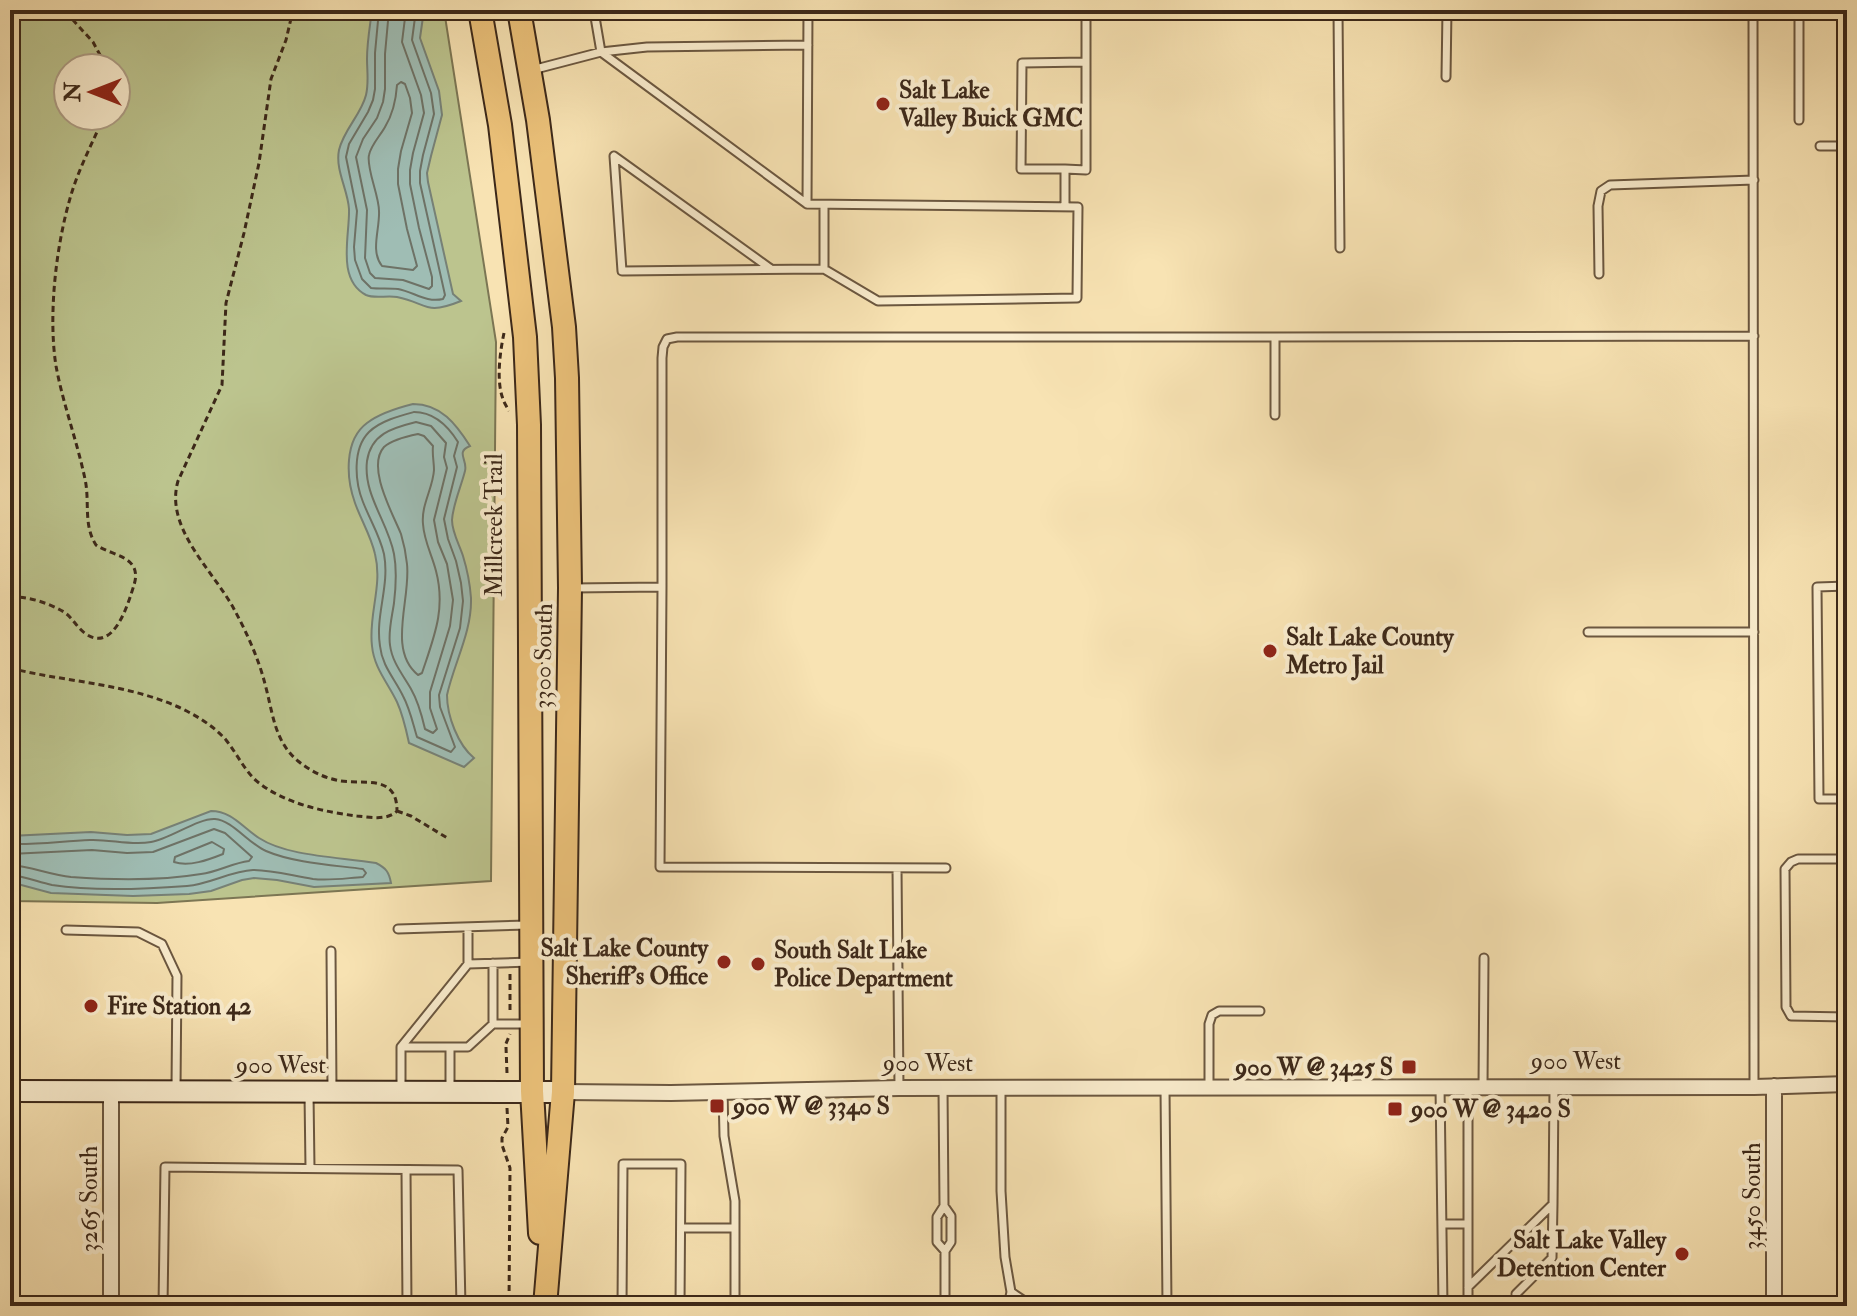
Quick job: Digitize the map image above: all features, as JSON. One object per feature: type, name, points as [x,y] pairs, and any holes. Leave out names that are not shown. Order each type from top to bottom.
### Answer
[{"type":"main road","name":"3300 South","points":[[480,10],[500,125],[525,337],[529,441],[532,925],[521,962],[521,1024],[532,1091],[545,1306]]},
{"type":"main road","name":"3300 South","points":[[519,10],[530,70],[564,327],[567,378],[570,588],[563,1092],[545,1306]]},
{"type":"main road","name":"900 West","points":[[10,1091],[563,1092]]},
{"type":"street","name":"900 West","points":[[563,1092],[899,1088],[1754,1087],[1847,1084]]},
{"type":"street","name":"3450 South","points":[[1774,1086],[1774,1306]]},
{"type":"street","name":"3265 South","points":[[111,1092],[111,1306]]},
{"type":"lane","points":[[596,10],[601,52],[807,204],[1078,207],[1077,298],[878,301],[824,269],[622,271],[614,156],[771,269]]},
{"type":"lane","points":[[807,204],[808,10]]},
{"type":"lane","points":[[1086,10],[1086,62],[1086,170],[1021,169],[1022,63],[1086,62]]},
{"type":"lane","points":[[1338,10],[1340,248]]},
{"type":"lane","points":[[1446,77],[1447,10]]},
{"type":"lane","points":[[1753,10],[1754,1087]]},
{"type":"lane","points":[[1799,10],[1799,120]]},
{"type":"lane","points":[[530,70],[601,52],[647,47],[808,45]]},
{"type":"lane","points":[[1820,146],[1847,146]]},
{"type":"lane","points":[[1065,169],[1065,207]]},
{"type":"lane","points":[[1599,274],[1598,206],[1601,191],[1610,185],[1754,180]]},
{"type":"lane","points":[[824,205],[824,269]]},
{"type":"lane","points":[[946,868],[660,867],[662,358],[667,339],[1754,336]]},
{"type":"lane","points":[[1275,337],[1275,415]]},
{"type":"lane","points":[[1847,586],[1817,587],[1819,799],[1847,799]]},
{"type":"lane","points":[[570,588],[662,587]]},
{"type":"lane","points":[[1588,632],[1754,632]]},
{"type":"lane","points":[[1847,859],[1798,859],[1785,869],[1786,1007],[1791,1016],[1847,1017]]},
{"type":"lane","points":[[897,868],[899,1088]]},
{"type":"lane","points":[[398,929],[532,925]]},
{"type":"lane","points":[[401,1091],[401,1047],[468,964],[468,927]]},
{"type":"lane","points":[[66,930],[138,932],[162,944],[177,976],[176,1091]]},
{"type":"lane","points":[[331,951],[332,1091]]},
{"type":"lane","points":[[1440,1087],[1444,1306],[1456,1303],[1466,1306],[1484,958]]},
{"type":"lane","points":[[468,964],[521,962]]},
{"type":"lane","points":[[493,963],[493,1024]]},
{"type":"lane","points":[[1209,1088],[1209,1024],[1212,1015],[1219,1011],[1260,1011]]},
{"type":"lane","points":[[401,1047],[468,1047],[493,1024],[521,1024]]},
{"type":"lane","points":[[450,1047],[450,1091]]},
{"type":"lane","points":[[1516,1294],[1552,1258],[1554,1087]]},
{"type":"lane","points":[[1165,1088],[1167,1306]]},
{"type":"lane","points":[[943,1089],[944,1206],[937,1217],[937,1242],[945,1251]]},
{"type":"lane","points":[[1001,1089],[1005,1257],[1011,1292],[1008,1306]]},
{"type":"lane","points":[[308,1091],[310,1168]]},
{"type":"lane","points":[[723,1092],[724,1136],[735,1201],[735,1306]]},
{"type":"lane","points":[[622,1306],[623,1164],[681,1164],[680,1306]]},
{"type":"lane","points":[[163,1306],[165,1167],[458,1170],[461,1306]]},
{"type":"lane","points":[[406,1170],[407,1306]]},
{"type":"lane","points":[[1468,1287],[1553,1204]]},
{"type":"lane","points":[[944,1206],[951,1216],[951,1242],[945,1251],[945,1306]]},
{"type":"lane","points":[[1443,1224],[1468,1224]]},
{"type":"lane","points":[[681,1228],[734,1228]]},
{"type":"lane","points":[[1011,1292],[1032,1306]]},
{"type":"lane","points":[[273,1306],[364,1306]]},
{"type":"path","points":[[70,10],[72,19],[98,52]]},
{"type":"path","points":[[293,10],[286,40],[271,79],[256,177],[226,303],[222,385],[178,481],[175,502],[181,523],[202,561],[236,611],[260,668],[277,734],[283,744],[300,763],[324,777],[382,784],[389,788],[395,796],[397,811]]},
{"type":"path","points":[[10,29],[10,96]]},
{"type":"path","points":[[10,597],[27,599],[63,612],[89,636],[101,638],[112,633],[119,624],[135,578],[131,563],[96,545],[89,529],[85,478],[54,348],[55,292],[67,211],[78,174],[97,132]]},
{"type":"path","name":"Millcreek Trail","points":[[505,327],[499,355],[501,390],[512,420]]},
{"type":"path","points":[[10,668],[123,690],[175,706],[213,728],[259,783],[288,799],[328,811],[364,817],[392,816],[397,811]]},
{"type":"path","points":[[397,811],[449,839]]},
{"type":"path","points":[[506,1047],[521,1024],[521,962]]},
{"type":"path","points":[[508,1127],[502,1145],[510,1168],[509,1306]]},
{"type":"green space","points":[[10,10],[444,10],[496,342],[491,881],[157,903],[10,901]]},
{"type":"water","points":[[372,10],[424,10],[420,38],[439,91],[442,115],[427,173],[428,182],[453,294],[461,301],[440,308],[397,297],[366,295],[357,288],[348,268],[349,209],[338,157],[341,142],[366,95]]},
{"type":"water","points":[[413,404],[440,411],[470,446],[463,451],[465,471],[452,520],[468,577],[471,611],[447,695],[454,730],[474,758],[464,767],[409,743],[399,707],[373,654],[371,634],[377,566],[371,541],[352,493],[349,460],[354,439],[367,423]]},
{"type":"water","points":[[211,811],[231,817],[259,838],[285,849],[376,863],[386,871],[391,883],[314,887],[254,878],[211,891],[133,896],[51,893],[10,882],[10,836],[91,832],[151,834]]},
{"type":"place","name":"Salt Lake Valley Buick GMC","points":[[883,104]]},
{"type":"place","name":"Salt Lake County Metro Jail","points":[[1270,651]]},
{"type":"place","name":"Salt Lake County Sheriff's Office","points":[[724,962]]},
{"type":"place","name":"South Salt Lake Police Department","points":[[758,964]]},
{"type":"place","name":"Fire Station 42","points":[[91,1006]]},
{"type":"place","name":"900 W @ 3425 S","points":[[1409,1067]]},
{"type":"place","name":"900 W @ 3340 S","points":[[717,1106]]},
{"type":"place","name":"900 W @ 3420 S","points":[[1395,1109]]},
{"type":"place","name":"Salt Lake Valley Detention Center","points":[[1682,1254]]}]
